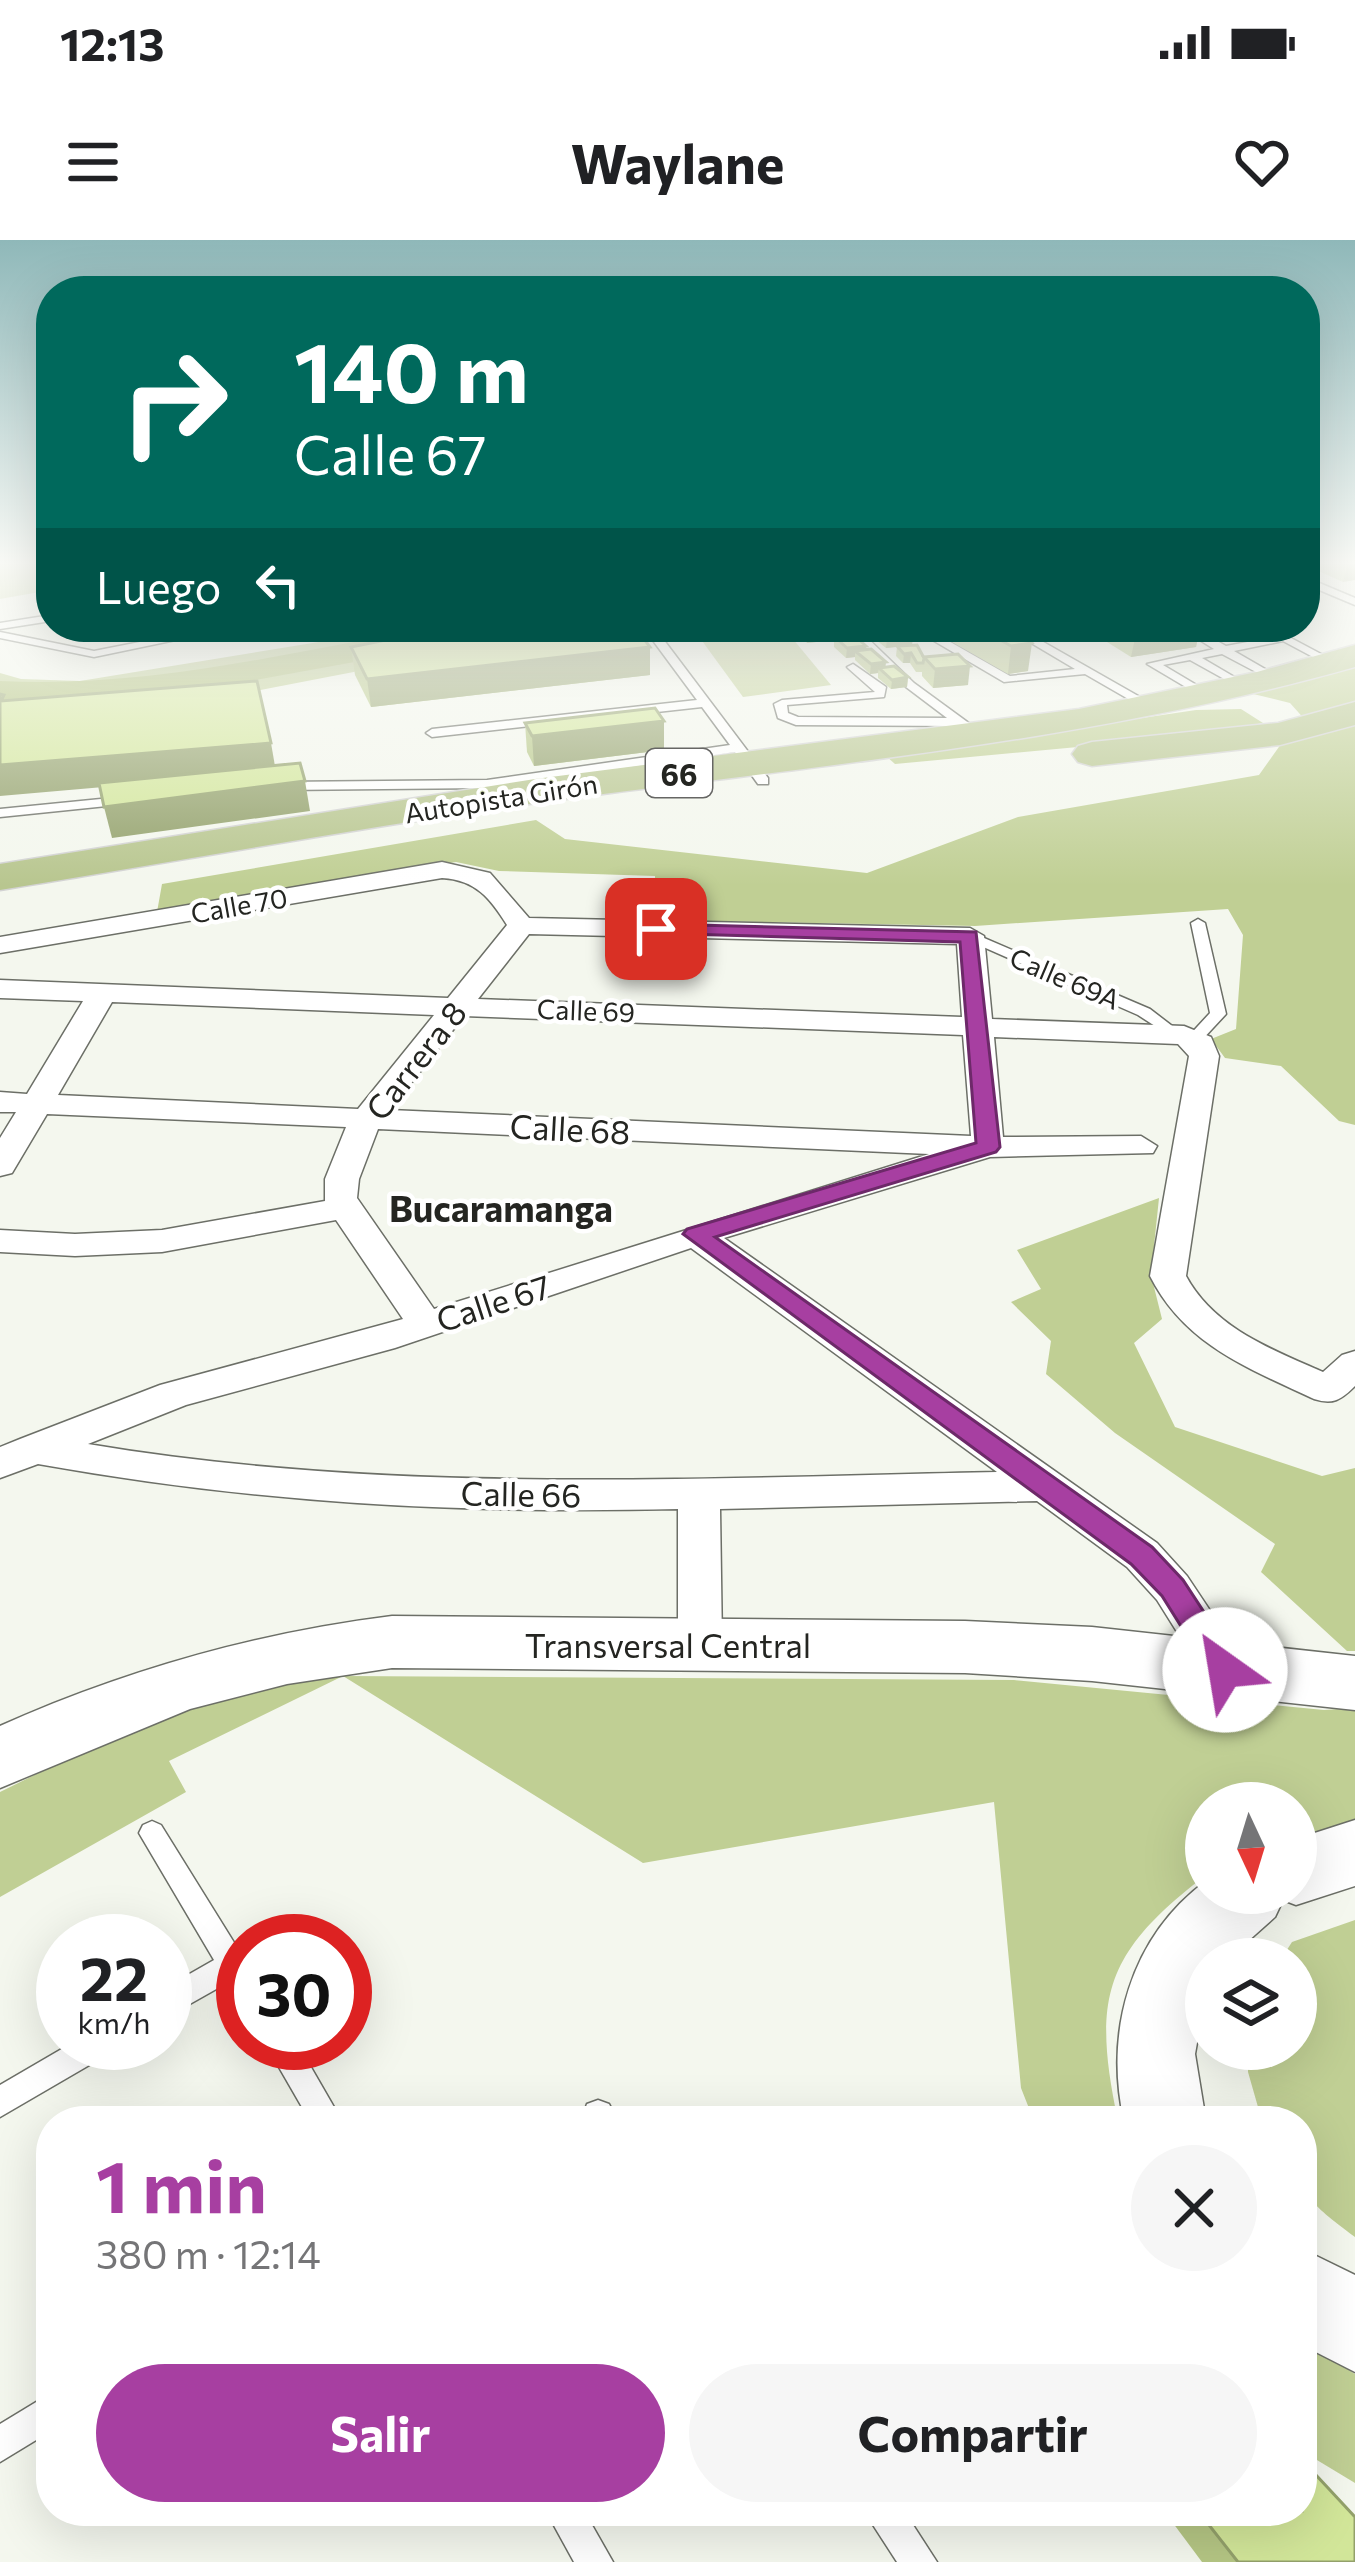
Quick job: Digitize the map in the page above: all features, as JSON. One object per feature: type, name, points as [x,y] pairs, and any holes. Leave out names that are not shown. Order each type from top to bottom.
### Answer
[{"type":"highway","name":"Autopista Girón","points":[[0,877],[570,787],[1148,705],[1312,668]]},
{"type":"highway","points":[[1148,705],[1245,704],[1272,713],[1277,721],[1194,745]]},
{"type":"highway","name":"Autopista Girón","points":[[0,896],[609,797],[750,765],[1194,745],[1280,734],[1355,713]]},
{"type":"main road","name":"Transversal Central","points":[[0,1758],[181,1681],[317,1650],[392,1642],[1029,1650],[1355,1683]]},
{"type":"main road","points":[[1317,1865],[1355,1853]]},
{"type":"main road","points":[[1163,2106],[1154,2042],[1168,1979],[1193,1937],[1222,1914]]},
{"type":"main road","points":[[1317,2303],[1355,2327]]},
{"type":"street","name":"Calle 70","points":[[0,946],[442,870],[478,873],[490,880],[521,926]]},
{"type":"street","name":"Calle 69A","points":[[521,926],[970,936]]},
{"type":"street","name":"Carrera 8","points":[[346,1208],[340,1198],[342,1179],[366,1119],[521,926]]},
{"type":"street","points":[[970,936],[988,1147]]},
{"type":"street","name":"Calle 69","points":[[0,988],[1183,1035]]},
{"type":"street","points":[[0,1166],[103,992]]},
{"type":"street","points":[[1183,1035],[1204,1056],[1168,1276],[1175,1295],[1196,1318],[1229,1341],[1342,1377]]},
{"type":"street","name":"Calle 68","points":[[0,1102],[988,1147],[1141,1146]]},
{"type":"street","name":"Calle 67","points":[[11,1451],[174,1395],[426,1325],[696,1234],[988,1147]]},
{"type":"street","points":[[0,1241],[141,1243],[346,1208],[426,1325]]},
{"type":"street","points":[[696,1234],[1158,1570],[1225,1670]]},
{"type":"street","name":"Calle 66","points":[[11,1451],[180,1474],[363,1491],[1046,1486]]},
{"type":"street","points":[[699,1492],[700,1643]]},
{"type":"lane","points":[[678,668],[750,765]]},
{"type":"lane","points":[[856,668],[882,689],[880,695],[786,702],[779,707],[782,715],[796,721],[968,729]]},
{"type":"lane","points":[[893,668],[968,729]]},
{"type":"lane","points":[[985,668],[1018,681],[1083,671]]},
{"type":"lane","points":[[1079,668],[1148,705]]},
{"type":"lane","points":[[1170,668],[1242,687]]},
{"type":"lane","points":[[1211,668],[1242,687]]},
{"type":"lane","points":[[1233,668],[1242,687]]},
{"type":"lane","points":[[432,733],[704,703]]},
{"type":"lane","points":[[271,788],[487,784],[750,765]]},
{"type":"lane","points":[[0,813],[158,798]]},
{"type":"lane","points":[[1183,1035],[1218,1014],[1198,923]]},
{"type":"lane","name":"Calle 69A","points":[[970,936],[1144,1012],[1183,1035]]},
{"type":"lane","points":[[152,1832],[216,1938]]},
{"type":"lane","points":[[0,2102],[54,2070]]},
{"type":"lane","points":[[296,2070],[318,2106]]},
{"type":"lane","points":[[0,2445],[36,2420]]},
{"type":"lane","points":[[573,2526],[595,2562]]},
{"type":"lane","points":[[893,2526],[919,2562]]},
{"type":"green space","points":[[157,668],[373,668],[101,721],[0,722],[0,673],[21,679],[80,681]]},
{"type":"green space","points":[[722,668],[817,668],[831,685],[743,697]]},
{"type":"green space","points":[[1355,668],[1355,705],[1307,722],[1290,703],[1249,693]]},
{"type":"green space","points":[[1241,709],[1263,723],[1196,736],[895,764],[886,756],[1196,710]]},
{"type":"green space","points":[[1355,725],[1355,1125],[1339,1121],[1281,1066],[1225,1058],[1211,1039],[1236,1029],[1243,935],[1228,909],[975,926],[655,920],[655,876],[499,871],[456,862],[157,912],[162,884],[536,820],[565,839],[867,873],[1018,817],[1259,775],[1281,744]]},
{"type":"green space","points":[[1159,1198],[1151,1275],[1162,1319],[1134,1343],[1175,1427],[1322,1476],[1355,1468],[1355,1651],[1347,1651],[1261,1572],[1275,1544],[1115,1433],[1046,1374],[1051,1341],[1011,1302],[1041,1289],[1017,1250]]},
{"type":"green space","points":[[343,1676],[169,1761],[186,1792],[0,1897],[0,1792],[144,1721],[253,1686]]},
{"type":"green space","points":[[343,1676],[1014,1680],[1324,1710],[1355,1708],[1355,1822],[1317,1834],[1317,1782],[1185,1782],[1185,1892],[1146,1929],[1114,1981],[1106,2042],[1115,2106],[1028,2106],[1021,2088],[994,1802],[643,1863]]},
{"type":"green space","points":[[1355,1920],[1355,2237],[1317,2206],[1317,2106],[1258,2106],[1248,2072],[1317,2070],[1317,1938],[1303,1938]]},
{"type":"green space","points":[[1317,2349],[1355,2374],[1355,2483],[1317,2460]]},
{"type":"building","points":[[362,668],[461,668],[367,679]]},
{"type":"building","points":[[879,668],[897,668],[908,677],[892,680]]},
{"type":"building","points":[[257,681],[271,743],[0,765],[0,694],[4,695],[1,701]]},
{"type":"building","points":[[655,708],[664,721],[532,736],[525,723]]},
{"type":"building","points":[[300,763],[305,781],[104,807],[99,783]]},
{"type":"building","points":[[1317,2476],[1355,2517],[1355,2562],[1238,2562],[1210,2526],[1317,2526]]},
{"type":"waterway","points":[[0,692],[74,696],[134,691],[261,668]]},
{"type":"district","name":"Bucaramanga","points":[[501,1207]]},
{"type":"route","points":[[656,929],[970,936],[988,1147],[696,1234],[1142,1556],[1172,1588],[1225,1670]]}]
